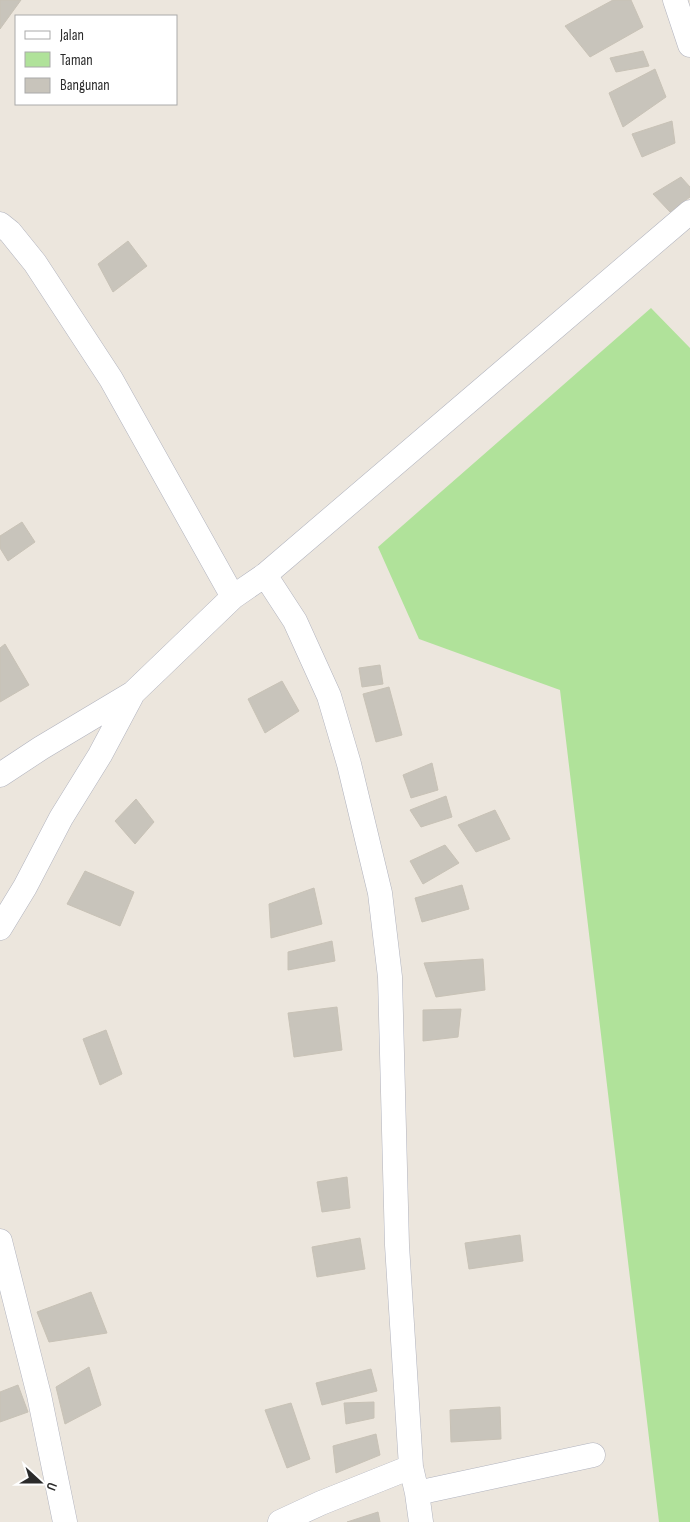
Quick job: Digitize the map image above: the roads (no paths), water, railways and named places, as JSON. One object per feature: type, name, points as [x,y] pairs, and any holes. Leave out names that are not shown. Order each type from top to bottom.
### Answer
[{"type":"street","points":[[676,0],[690,45]]},
{"type":"street","points":[[0,775],[133,693],[233,597],[265,575],[690,212]]},
{"type":"street","points":[[0,224],[10,232],[35,263],[111,379],[233,597]]},
{"type":"street","points":[[265,575],[295,621],[329,696],[349,764],[380,893],[390,977],[398,1245],[411,1467],[421,1522]]},
{"type":"street","points":[[0,928],[133,693]]},
{"type":"street","points":[[0,1241],[39,1395],[64,1522]]},
{"type":"street","points":[[417,1493],[593,1455]]},
{"type":"street","points":[[280,1522],[321,1503],[411,1467]]}]
